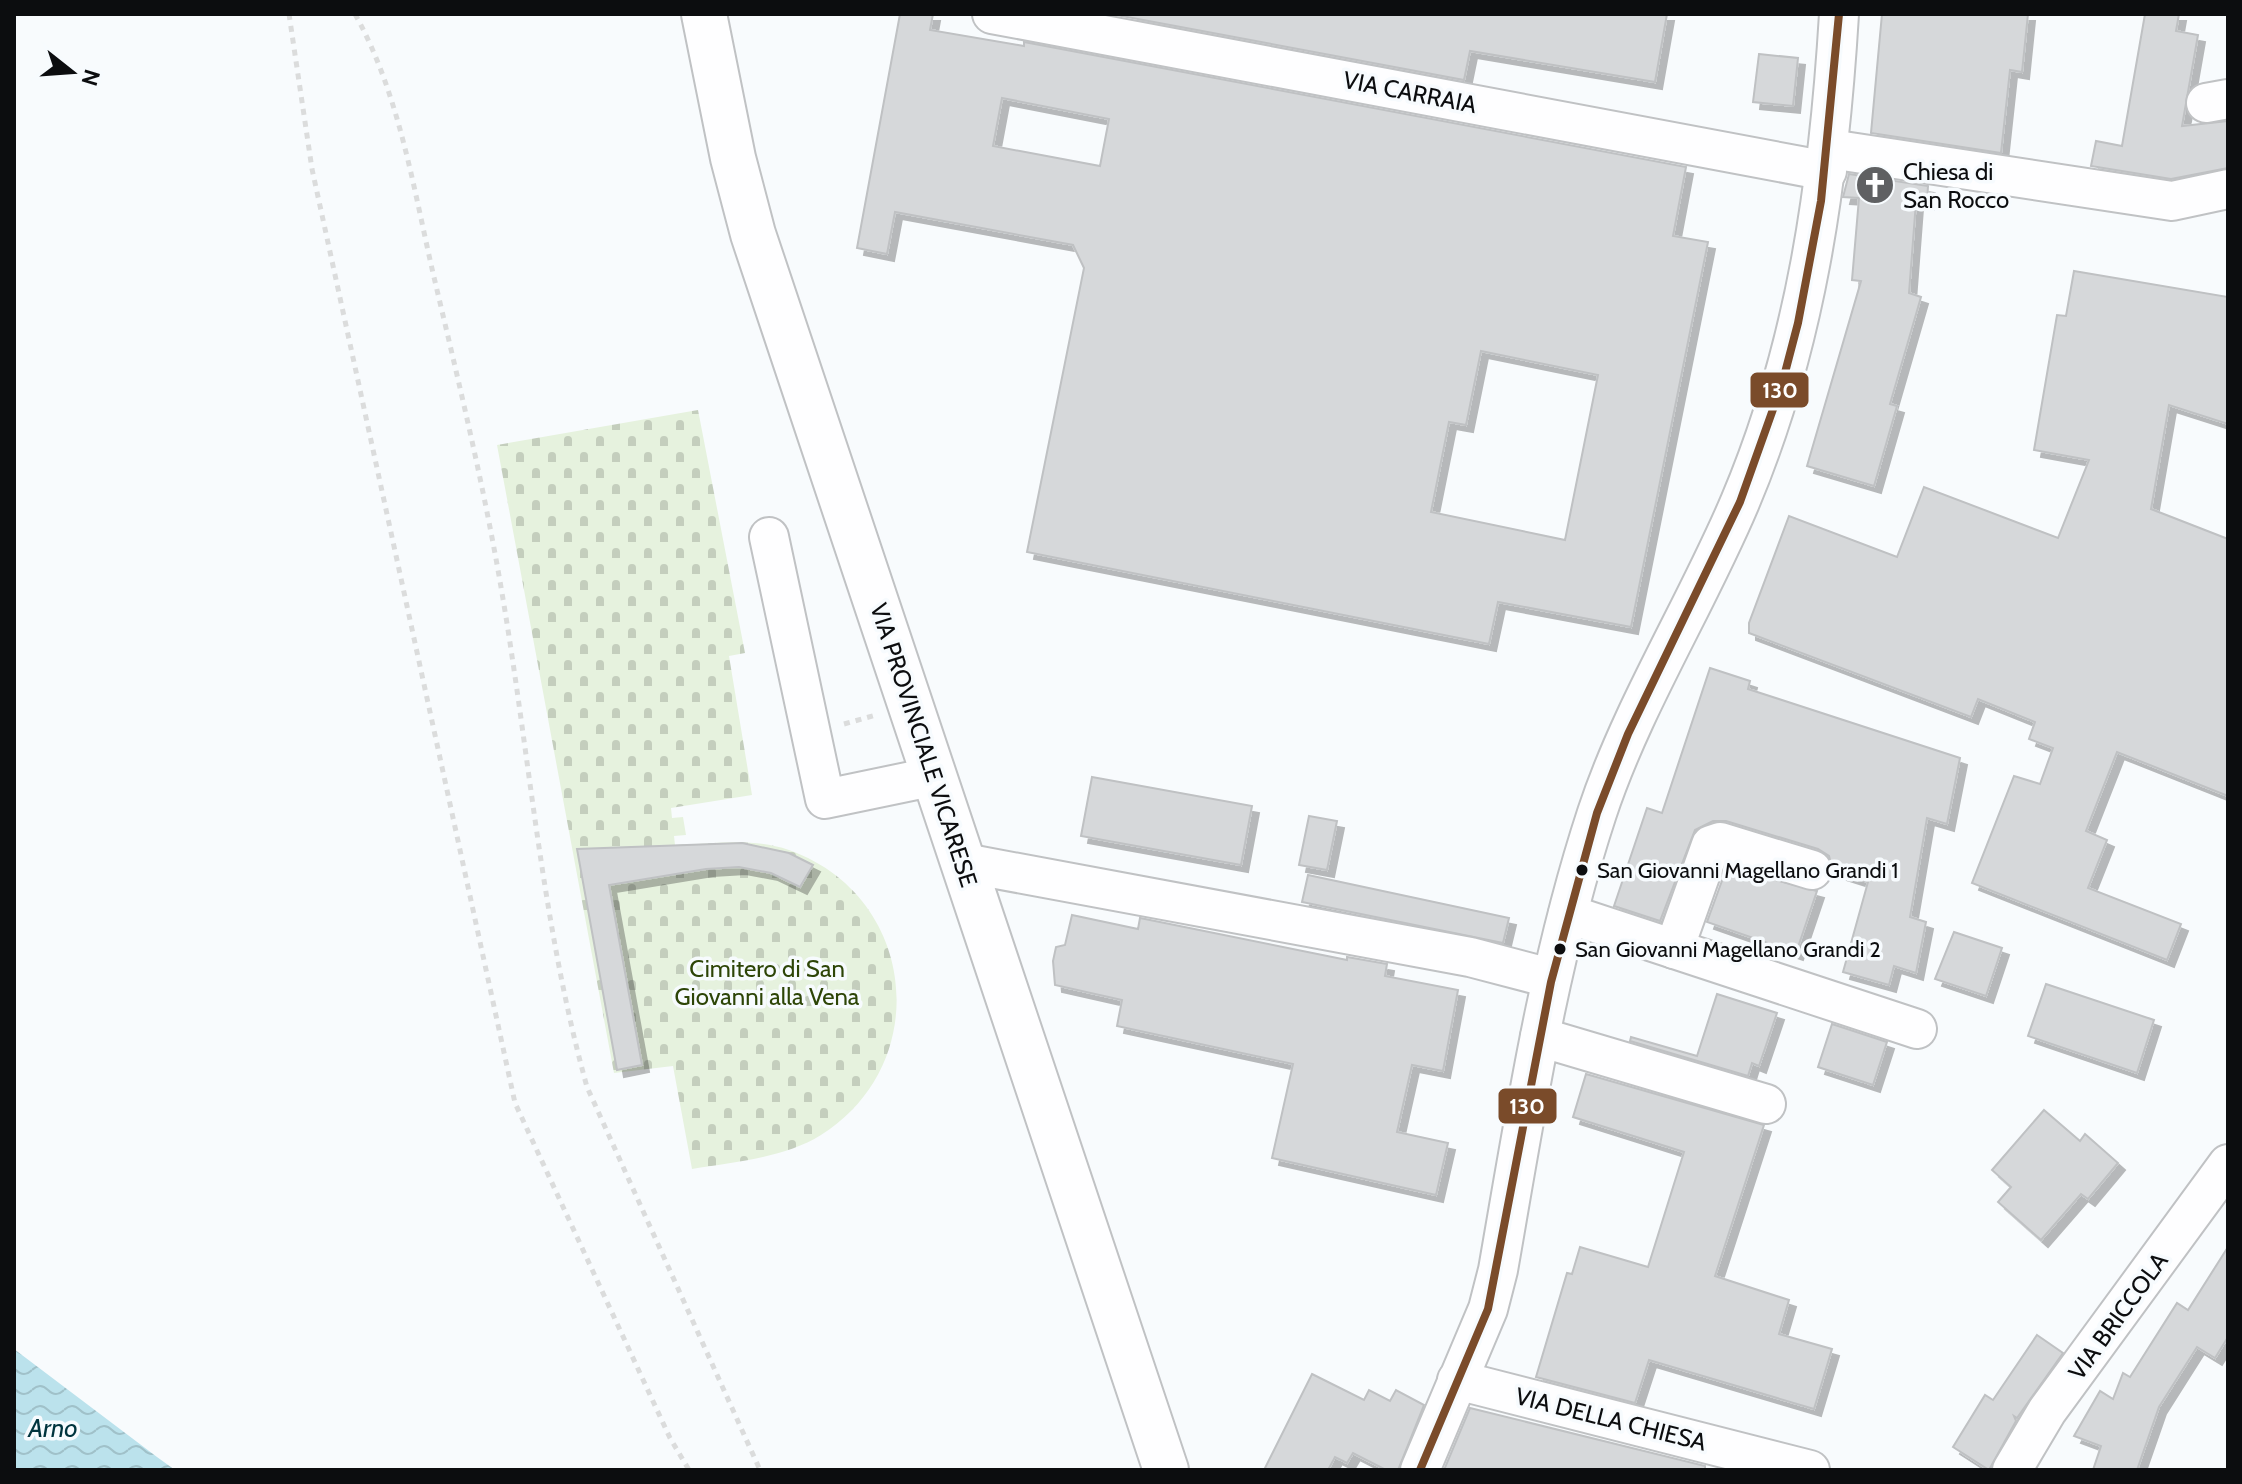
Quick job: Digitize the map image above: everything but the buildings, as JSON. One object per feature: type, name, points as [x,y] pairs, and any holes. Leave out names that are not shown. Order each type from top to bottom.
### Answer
[{"type":"main road","name":"VIA PROVINCIALE VICARESE","points":[[704,14],[733,158],[753,234],[1166,1470]]},
{"type":"street","name":"VIA CARRAIA","points":[[992,14],[1829,160],[2172,201],[2228,189]]},
{"type":"street","points":[[1420,1470],[1488,1309],[1498,1270],[1550,978],[1597,812],[1623,745],[1740,501],[1774,408],[1800,317],[1829,160],[1839,14]]},
{"type":"street","points":[[769,537],[825,799],[936,776]]},
{"type":"street","points":[[1674,949],[1711,845],[1720,842],[1812,870]]},
{"type":"street","points":[[964,863],[1470,957],[1550,978]]},
{"type":"street","points":[[1568,914],[1917,1029]]},
{"type":"street","points":[[1540,1037],[1766,1104]]},
{"type":"street","name":"VIA BRICCOLA","points":[[2012,1470],[2047,1411],[2228,1164]]},
{"type":"street","name":"VIA DELLA CHIESA","points":[[1457,1380],[1810,1470]]},
{"type":"path","points":[[289,14],[312,169],[515,1103],[670,1438],[689,1470]]},
{"type":"path","points":[[355,14],[385,78],[454,359],[502,592],[552,943],[587,1087],[760,1470]]},
{"type":"path","points":[[811,733],[912,706]]},
{"type":"green space","name":"Cimitero di San Giovanni alla Vena","points":[[698,410],[745,653],[729,656],[752,795],[671,808],[672,818],[683,817],[686,835],[674,836],[675,845],[732,842],[775,846],[832,873],[864,904],[886,942],[896,983],[895,1026],[882,1067],[857,1104],[807,1143],[758,1158],[692,1169],[673,1066],[614,1073],[497,445]]},
{"type":"water","name":"Arno","points":[[14,1349],[157,1457],[175,1470],[14,1470]]},
{"type":"transit line","name":"130","points":[[1420,1470],[1488,1309],[1551,982],[1597,813],[1628,734],[1740,502],[1782,384],[1798,323],[1821,201],[1839,14]]},
{"type":"place","name":"Chiesa di San Rocco","points":[[1875,185]]},
{"type":"place","name":"San Giovanni Magellano Grandi 1","points":[[1582,870]]},
{"type":"place","name":"San Giovanni Magellano Grandi 2","points":[[1560,949]]}]
